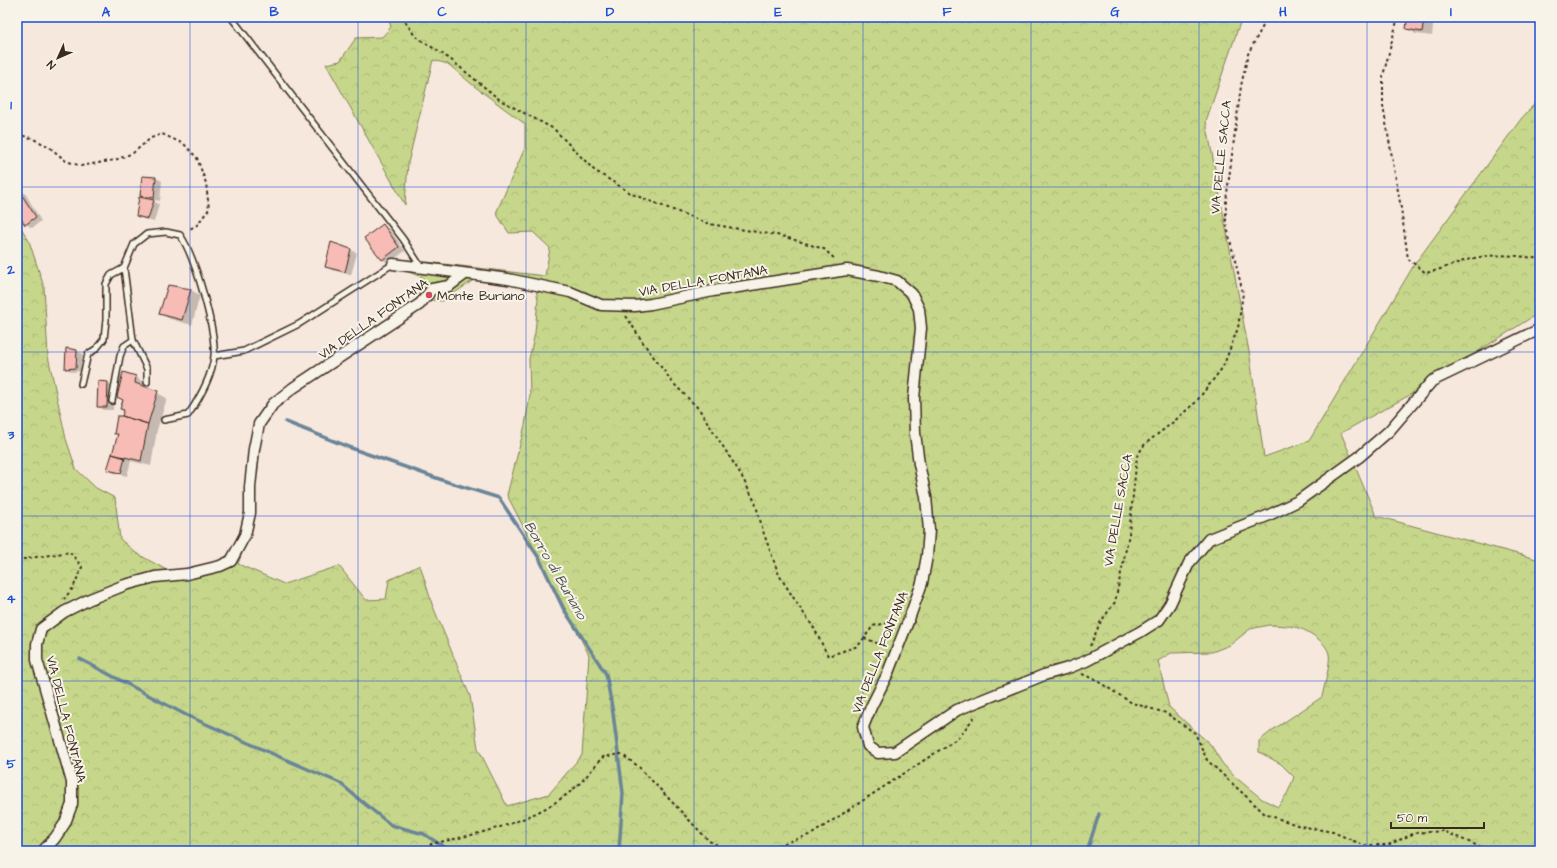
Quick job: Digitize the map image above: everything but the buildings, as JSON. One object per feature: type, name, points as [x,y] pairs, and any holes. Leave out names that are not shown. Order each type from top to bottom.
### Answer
[{"type":"street","points":[[393,264],[465,274]]},
{"type":"street","points":[[432,289],[435,270]]},
{"type":"street","name":"VIA DELLA FONTANA","points":[[43,851],[65,823],[72,804],[72,782],[37,660],[37,644],[41,629],[64,612],[124,585],[155,577],[186,574],[220,566],[231,561],[245,535],[250,513],[250,486],[254,449],[260,424],[273,404],[293,388],[420,304],[432,289],[449,286],[465,274],[508,279],[570,292],[601,305],[620,306],[651,304],[713,291],[848,270],[897,281],[912,294],[919,309],[922,328],[914,398],[915,433],[919,464],[926,497],[929,530],[927,556],[922,583],[897,651],[863,727],[868,746],[878,753],[895,752],[957,710],[1044,675],[1086,661]]},
{"type":"street","points":[[1086,661],[1159,620],[1170,604],[1189,563],[1209,539],[1232,528],[1267,516],[1298,501],[1359,457],[1389,431],[1432,381],[1540,329]]},
{"type":"lane","points":[[231,17],[403,239],[422,268]]},
{"type":"lane","points":[[147,382],[147,369],[133,340],[124,268],[134,244],[147,234],[166,232],[180,235],[186,245],[205,302],[213,335],[214,356],[200,398],[188,415],[164,420]]},
{"type":"lane","points":[[214,356],[244,351],[299,324],[393,264]]},
{"type":"lane","points":[[81,384],[88,354],[96,349],[104,339],[106,320],[106,284],[111,275],[124,268]]},
{"type":"lane","points":[[112,401],[120,356],[124,346],[133,340]]},
{"type":"path","points":[[402,17],[415,36],[450,59],[500,100],[554,129],[594,170],[632,194],[709,224],[782,236],[824,249],[848,270]]},
{"type":"path","name":"VIA DELLE SACCA","points":[[1086,661],[1092,639],[1100,623],[1114,602],[1128,534],[1137,456],[1145,444],[1196,402],[1223,366],[1238,328],[1243,293],[1226,222],[1226,201],[1241,86],[1248,54],[1263,26],[1262,17]]},
{"type":"path","points":[[1398,17],[1383,76],[1383,106],[1401,208],[1408,259],[1426,273],[1440,270],[1468,260],[1494,256],[1524,256],[1540,259]]},
{"type":"path","points":[[17,134],[31,138],[48,146],[66,161],[81,166],[121,158],[133,153],[151,138],[162,134],[184,144],[197,158],[206,183],[209,209],[198,225],[180,235]]},
{"type":"path","points":[[620,306],[644,344],[673,383],[699,409],[740,473],[755,502],[764,534],[779,575],[814,628],[828,656],[858,646],[873,626],[909,618]]},
{"type":"path","points":[[17,560],[70,552],[82,567],[73,588],[64,599]]},
{"type":"path","points":[[864,638],[897,651]]},
{"type":"path","points":[[1068,668],[1094,679],[1132,703],[1166,713],[1195,733],[1207,760],[1265,814],[1300,826],[1333,832],[1362,845],[1388,845],[1415,833],[1443,831],[1490,851]]},
{"type":"path","points":[[761,851],[812,834],[958,738],[977,714]]},
{"type":"path","points":[[428,851],[431,844],[482,833],[540,812],[577,786],[603,757],[621,754],[638,766],[709,841],[730,851]]},
{"type":"green space","points":[[388,17],[1242,17],[1206,121],[1250,357],[1264,457],[1309,441],[1414,265],[1521,119],[1540,98],[1540,312],[1408,396],[1341,433],[1376,516],[1540,560],[1540,851],[17,851],[17,221],[29,241],[44,287],[48,356],[66,439],[76,469],[96,488],[115,498],[120,539],[136,553],[170,572],[219,562],[231,552],[240,537],[246,513],[246,474],[253,436],[268,406],[296,379],[364,337],[410,306],[418,297],[424,278],[406,271],[427,262],[545,276],[550,248],[533,232],[509,233],[496,213],[525,148],[525,124],[474,86],[448,64],[433,60],[408,163],[405,205],[326,64],[340,61],[356,38],[382,37],[391,27]],"holes":[[[475,279],[536,290],[538,299],[535,333],[529,359],[530,395],[525,425],[507,495],[589,655],[582,755],[549,794],[507,806],[478,748],[470,696],[432,604],[420,565],[389,580],[386,599],[366,600],[339,566],[284,584],[238,564],[251,528],[258,444],[261,428],[280,402],[431,300],[443,301]],[[1269,625],[1289,626],[1306,631],[1318,639],[1326,647],[1329,654],[1328,669],[1322,697],[1274,729],[1259,741],[1259,752],[1281,764],[1294,777],[1288,792],[1278,807],[1262,799],[1234,776],[1222,763],[1211,745],[1169,707],[1158,661],[1171,653],[1212,652],[1230,645],[1250,629]]]},
{"type":"waterway","name":"Borro di Buriano","points":[[286,422],[359,451],[499,498],[539,558],[563,608],[606,674],[613,713],[623,793],[619,851]]},
{"type":"waterway","points":[[80,659],[186,715],[340,783],[391,825],[424,834],[450,851]]},
{"type":"waterway","points":[[1087,851],[1099,814]]},
{"type":"place","name":"Monte Buriano","points":[[429,295]]}]
